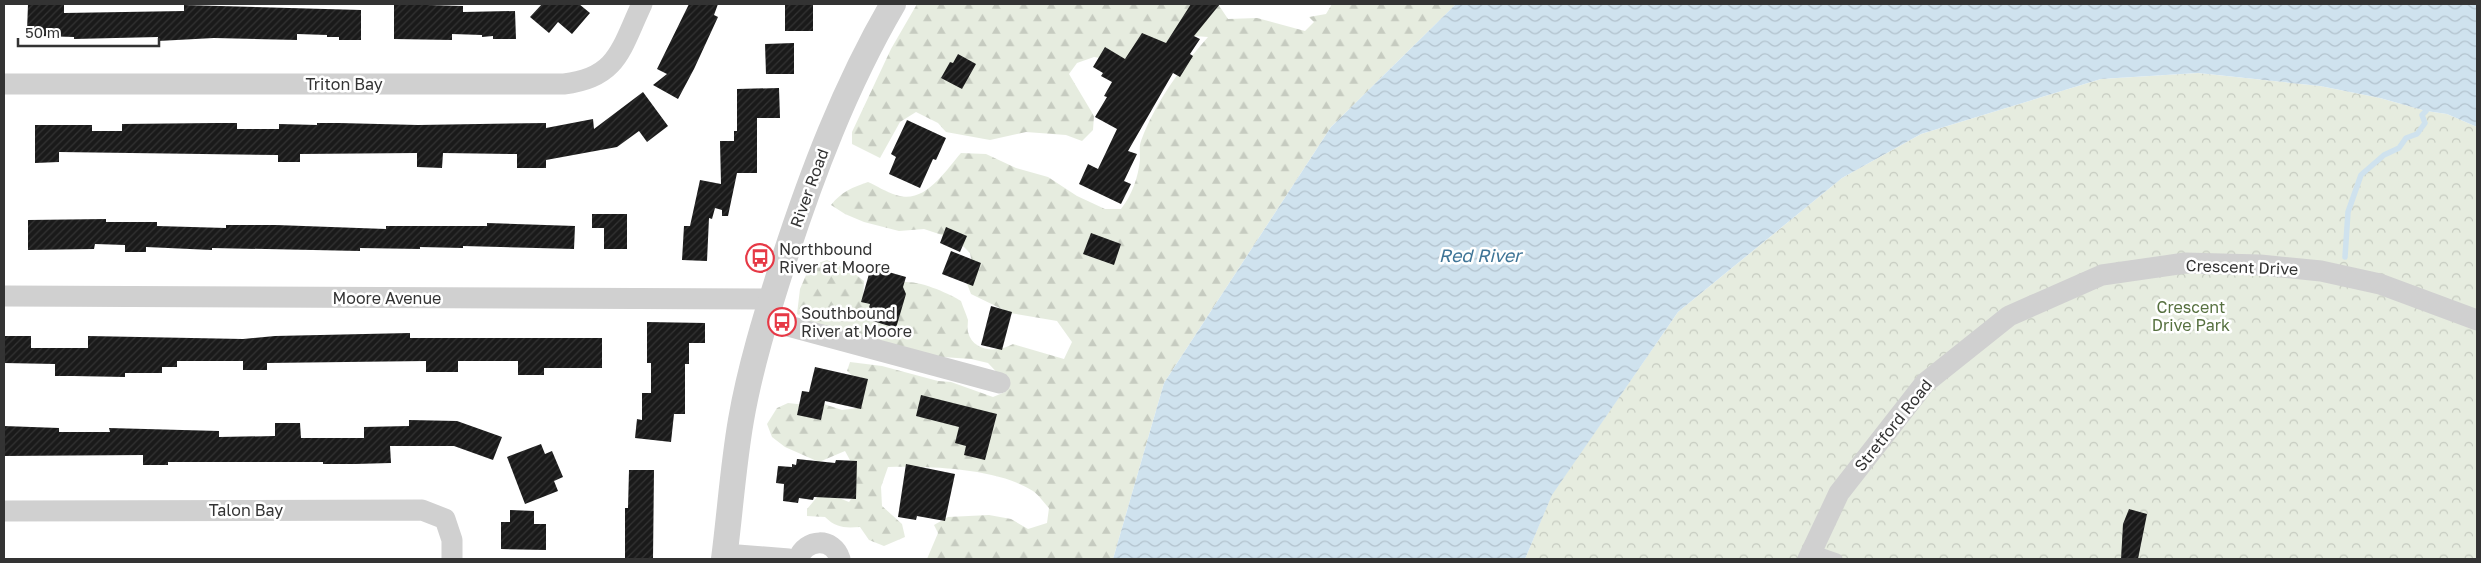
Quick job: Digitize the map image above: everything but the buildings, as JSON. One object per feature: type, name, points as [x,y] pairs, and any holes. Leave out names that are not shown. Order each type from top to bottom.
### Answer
[{"type":"street","name":"Triton Bay","points":[[4,84],[564,84],[585,82],[604,72],[616,58],[642,4]]},
{"type":"street","name":"River Road","points":[[724,556],[741,419],[768,309],[802,204],[830,133],[854,78],[893,4]]},
{"type":"street","name":"Crescent Drive","points":[[2008,316],[2102,275],[2185,263],[2260,265],[2321,271],[2380,284],[2477,320]]},
{"type":"street","name":"Moore Avenue","points":[[4,296],[768,309],[1000,383]]},
{"type":"street","name":"Stretford Road","points":[[1809,554],[1839,493],[1925,383],[2008,316]]},
{"type":"street","name":"Talon Bay","points":[[4,511],[422,510],[445,519],[452,540],[452,559]]},
{"type":"street","points":[[798,559],[804,548],[817,542],[830,545],[836,550],[840,559]]},
{"type":"street","points":[[724,556],[789,559]]},
{"type":"lane","points":[[1809,554],[1837,559]]},
{"type":"green space","points":[[917,4],[1218,4],[1228,19],[1257,18],[1305,31],[1314,22],[1309,17],[1326,14],[1332,4],[1456,4],[1331,127],[1164,383],[1113,559],[927,559],[938,533],[934,525],[948,517],[989,515],[1011,519],[1028,529],[1047,523],[1049,508],[1033,491],[1001,477],[963,470],[888,467],[881,487],[882,506],[902,524],[905,537],[884,546],[869,540],[860,527],[841,526],[825,517],[807,516],[807,509],[818,496],[839,498],[849,502],[856,493],[851,462],[845,451],[819,462],[785,447],[772,437],[767,424],[777,408],[788,403],[806,405],[821,403],[842,410],[858,408],[857,380],[847,371],[850,362],[882,366],[938,381],[951,382],[993,397],[1005,392],[1006,382],[988,363],[971,359],[929,356],[825,329],[797,314],[800,289],[810,266],[827,260],[851,271],[864,281],[863,302],[879,307],[893,287],[901,282],[928,286],[961,301],[968,320],[968,330],[971,339],[980,347],[1000,349],[1013,344],[1064,359],[1072,342],[1057,321],[1010,313],[971,294],[966,281],[973,268],[970,253],[957,240],[924,229],[899,231],[864,222],[845,214],[831,205],[848,190],[868,182],[896,195],[906,197],[916,195],[933,185],[961,153],[986,154],[1016,168],[1048,177],[1077,196],[1105,209],[1121,209],[1136,180],[1140,160],[1140,143],[1154,112],[1178,73],[1208,37],[1180,35],[1129,63],[1094,57],[1077,63],[1069,74],[1094,116],[1093,130],[1082,141],[1066,135],[1026,132],[990,140],[946,132],[938,123],[916,112],[900,122],[880,158],[852,144],[852,132],[891,49]]},
{"type":"green space","name":"Crescent Drive Park","points":[[2198,73],[2320,86],[2380,98],[2426,111],[2447,114],[2477,127],[2477,559],[1525,559],[1552,494],[1678,312],[1842,178],[1921,134],[2101,79]]},
{"type":"water","name":"Red River","points":[[1456,4],[2477,4],[2477,127],[2447,114],[2426,111],[2380,98],[2320,86],[2198,73],[2101,79],[1921,134],[1842,178],[1678,312],[1552,495],[1525,559],[1113,559],[1164,383],[1331,127]]},
{"type":"waterway","points":[[2345,257],[2348,212],[2361,175],[2384,155],[2399,148],[2406,138],[2417,134],[2425,123],[2422,115],[2426,111]]},
{"type":"place","name":"Northbound River at Moore","points":[[760,258]]},
{"type":"place","name":"Southbound River at Moore","points":[[782,322]]}]
